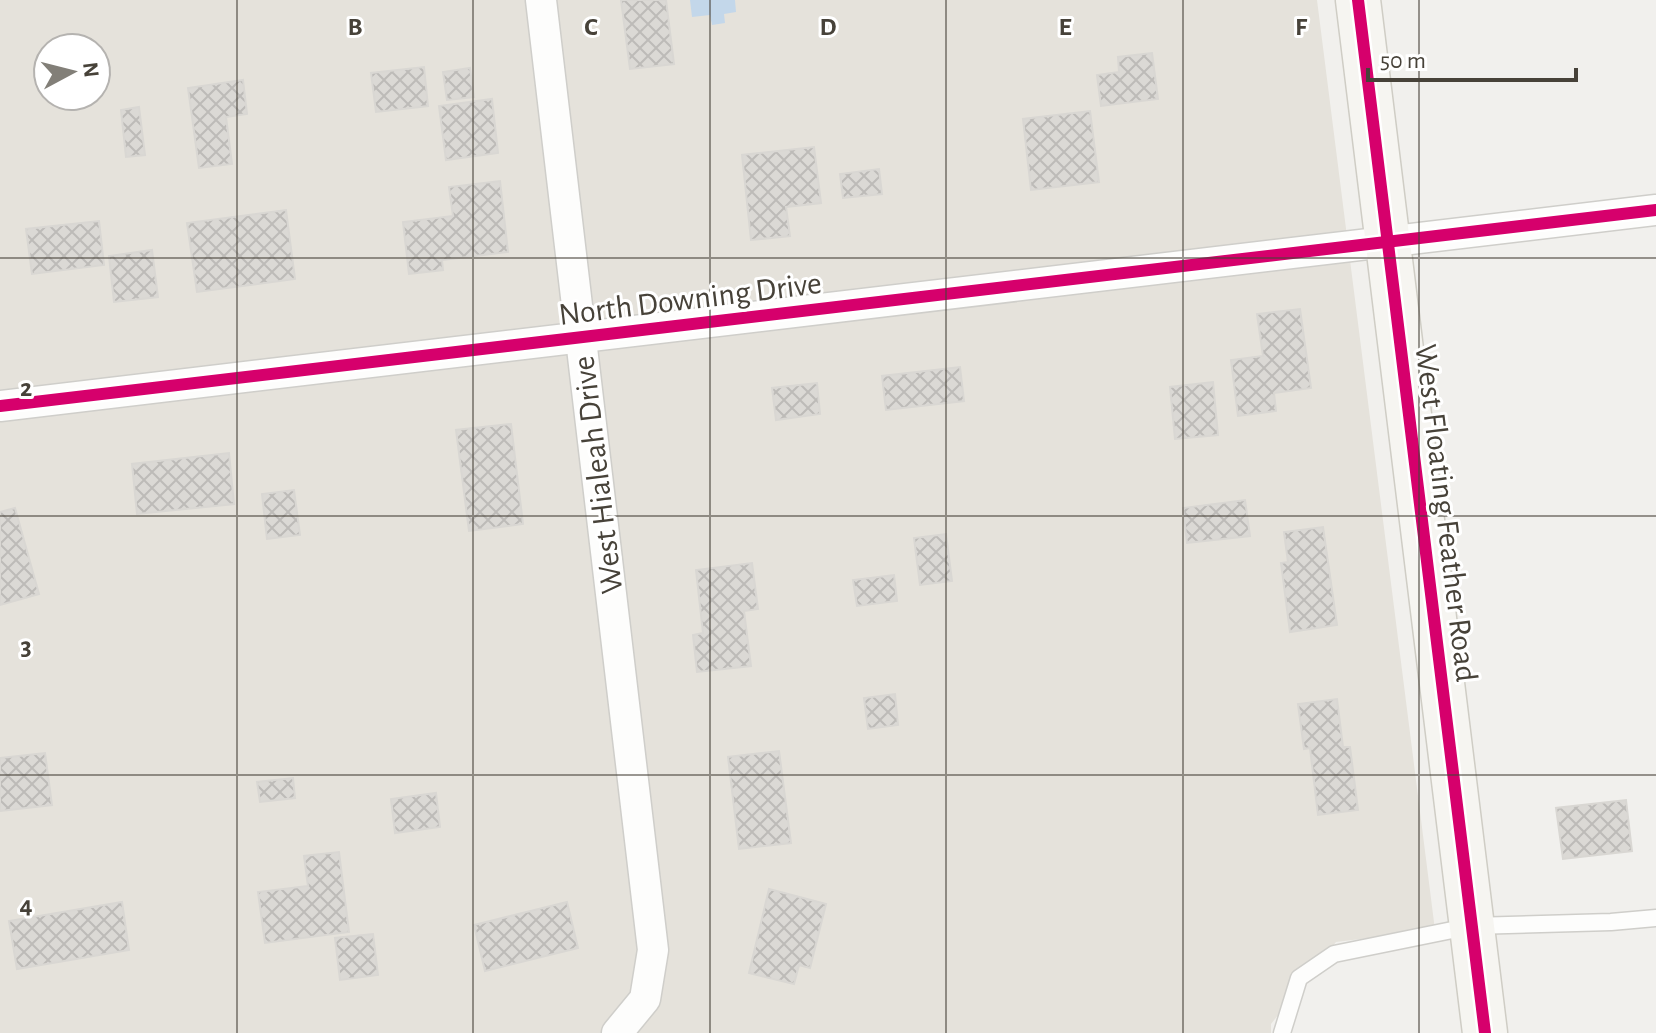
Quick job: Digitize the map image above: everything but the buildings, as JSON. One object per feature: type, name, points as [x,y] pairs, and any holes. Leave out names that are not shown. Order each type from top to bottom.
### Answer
[{"type":"main road","name":"West Floating Feather Road","points":[[1358,0],[1485,1033]]},
{"type":"street","name":"West Hialeah Drive","points":[[541,0],[653,950],[645,999],[617,1033]]},
{"type":"street","name":"North Downing Drive","points":[[0,406],[1656,210]]},
{"type":"lane","points":[[1282,1033],[1299,978],[1334,954],[1472,926],[1656,918]]},
{"type":"shaded area","points":[[0,0],[1317,0],[1435,930],[1336,942],[1271,1024],[1271,1033],[0,1033]]},
{"type":"water","points":[[690,0],[735,0],[736,12],[724,14],[725,23],[712,25],[710,15],[692,17]]},
{"type":"cycle path","points":[[1358,0],[1485,1033]]},
{"type":"cycle path","points":[[0,406],[1656,210]]}]
